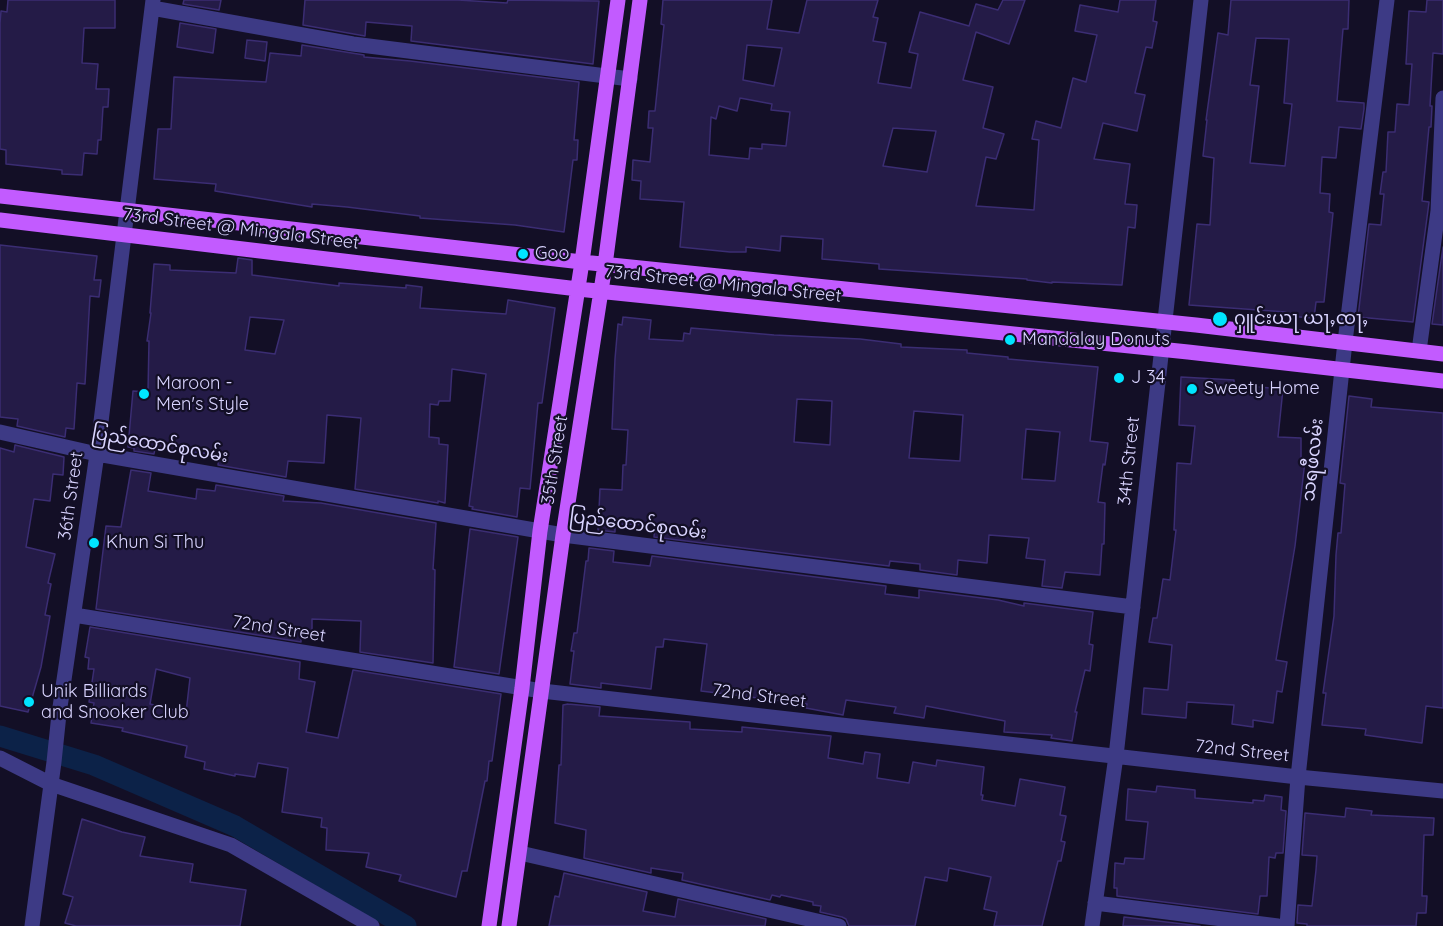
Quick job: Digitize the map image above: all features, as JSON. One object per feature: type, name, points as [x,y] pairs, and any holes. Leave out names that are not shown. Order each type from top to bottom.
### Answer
[{"type":"main road","name":"35th Street","points":[[489,926],[522,688],[540,531],[582,262],[618,0]]},
{"type":"main road","name":"35th Street","points":[[509,926],[563,535],[605,265],[640,0]]},
{"type":"main road","name":"73rd Street @ Mingala Street","points":[[0,196],[605,265],[1164,322],[1443,354]]},
{"type":"main road","name":"73rd Street @ Mingala Street","points":[[0,220],[578,289],[1443,381]]},
{"type":"street","name":"34th Street","points":[[1092,926],[1116,756],[1201,0]]},
{"type":"street","name":"သရဖီလမ်း","points":[[1287,926],[1298,777],[1345,342],[1387,0]]},
{"type":"street","points":[[153,4],[353,44],[630,79]]},
{"type":"street","name":"36th Street","points":[[32,926],[59,714],[97,454],[153,4]]},
{"type":"street","points":[[1419,351],[1438,211],[1443,98]]},
{"type":"street","name":"ပြည်ထောင်စုလမ်း","points":[[0,432],[97,454],[563,535],[1133,607]]},
{"type":"street","name":"72nd Street","points":[[74,615],[542,691],[1298,777],[1443,791]]},
{"type":"street","points":[[0,758],[51,784],[231,845],[372,926]]},
{"type":"street","points":[[520,853],[839,926]]},
{"type":"street","points":[[1095,903],[1278,926]]},
{"type":"building","points":[[8,0],[115,0],[115,28],[84,28],[82,63],[98,64],[96,89],[109,89],[108,107],[103,107],[101,140],[98,140],[97,154],[84,153],[82,175],[62,174],[62,170],[6,164],[6,150],[0,149],[0,23],[1,11],[7,12]]},
{"type":"building","points":[[184,0],[221,0],[219,10],[183,4]]},
{"type":"building","points":[[305,0],[458,0],[507,3],[508,0],[599,1],[593,64],[411,41],[412,26],[366,22],[365,36],[303,25]]},
{"type":"building","points":[[663,0],[772,0],[767,29],[799,33],[807,0],[878,0],[873,17],[878,18],[873,41],[886,43],[878,83],[911,88],[918,54],[909,52],[920,12],[969,26],[976,4],[998,10],[1003,0],[1025,0],[1009,44],[976,32],[963,80],[993,87],[983,128],[1004,134],[996,159],[986,157],[976,206],[1034,210],[1039,140],[1032,139],[1036,121],[1061,128],[1073,78],[1086,82],[1097,35],[1075,31],[1080,5],[1118,12],[1120,0],[1156,0],[1153,21],[1157,22],[1152,48],[1146,47],[1135,93],[1145,95],[1137,131],[1103,123],[1094,159],[1130,164],[1125,204],[1137,205],[1135,228],[1128,227],[1122,285],[1052,283],[1027,279],[879,269],[879,264],[822,259],[823,239],[781,236],[780,251],[746,247],[746,252],[730,252],[680,247],[684,202],[640,199],[641,181],[632,180],[633,160],[650,162],[653,128],[648,128],[649,111],[655,111],[664,25],[661,24]],"holes":[[[747,45],[782,48],[774,86],[743,80]],[[740,98],[772,104],[771,110],[790,112],[786,146],[762,144],[762,149],[750,148],[749,159],[709,155],[711,117],[716,119],[719,106],[737,111]],[[893,128],[936,131],[927,172],[883,166]]]},
{"type":"building","points":[[1231,0],[1349,0],[1348,29],[1343,29],[1337,101],[1364,103],[1364,109],[1361,129],[1339,127],[1336,158],[1322,157],[1320,193],[1330,194],[1329,212],[1333,213],[1324,302],[1316,302],[1314,318],[1286,316],[1286,312],[1189,305],[1197,224],[1210,225],[1214,158],[1203,156],[1218,33],[1228,35]],"holes":[[[1256,38],[1289,39],[1284,103],[1292,104],[1285,166],[1250,163],[1259,86],[1250,85]]]},
{"type":"building","points":[[1427,0],[1443,0],[1443,54],[1433,53],[1431,127],[1429,127],[1422,201],[1429,202],[1413,322],[1358,317],[1369,224],[1381,225],[1384,194],[1380,194],[1383,172],[1386,172],[1388,132],[1395,132],[1397,104],[1409,105],[1412,64],[1406,64],[1409,11],[1426,12]]},
{"type":"building","points":[[180,23],[216,29],[213,53],[177,47]]},
{"type":"building","points":[[247,40],[267,42],[265,61],[245,58]]},
{"type":"building","points":[[302,45],[364,55],[364,57],[579,82],[574,140],[578,140],[577,160],[573,160],[564,232],[515,225],[420,218],[420,216],[347,207],[312,204],[312,207],[215,191],[216,184],[154,179],[158,129],[171,129],[174,77],[266,82],[270,53],[301,56]]},
{"type":"building","points":[[0,245],[97,256],[94,280],[101,280],[99,297],[90,296],[85,384],[77,383],[74,429],[66,428],[65,437],[17,426],[18,419],[0,417]]},
{"type":"building","points":[[1443,247],[1443,325],[1432,324]]},
{"type":"building","points":[[238,258],[252,260],[252,275],[339,286],[339,283],[422,287],[420,308],[506,314],[508,300],[555,308],[542,403],[538,403],[530,489],[520,488],[517,517],[472,509],[473,507],[469,506],[486,374],[452,369],[450,401],[439,401],[438,405],[430,404],[429,437],[439,438],[439,444],[448,445],[445,503],[355,489],[361,418],[327,415],[324,463],[288,461],[286,477],[218,465],[219,455],[155,448],[154,454],[134,451],[134,448],[128,447],[133,391],[148,392],[149,341],[147,341],[154,264],[170,265],[170,270],[236,273]],"holes":[[[250,317],[284,320],[275,354],[245,350]]]},
{"type":"building","points":[[623,317],[651,320],[649,339],[683,341],[684,333],[690,334],[691,328],[860,339],[901,344],[901,347],[967,350],[967,353],[1008,357],[1008,359],[1098,367],[1090,441],[1108,443],[1098,502],[1105,503],[1104,544],[1102,544],[1100,575],[1065,572],[1062,588],[1042,586],[1045,560],[1026,558],[1029,538],[989,535],[987,563],[958,560],[957,575],[920,570],[920,564],[890,561],[889,566],[654,537],[655,525],[623,524],[623,527],[615,527],[615,532],[598,530],[600,489],[622,490],[623,465],[626,465],[628,430],[612,429],[618,324],[622,325]],"holes":[[[797,399],[832,401],[830,445],[794,442]],[[914,411],[963,415],[960,461],[909,458]],[[1026,429],[1060,432],[1055,481],[1022,479]]]},
{"type":"building","points":[[1181,377],[1234,380],[1234,385],[1283,389],[1278,437],[1301,438],[1301,460],[1305,461],[1295,546],[1276,660],[1287,662],[1282,692],[1277,691],[1273,723],[1253,720],[1253,727],[1232,724],[1234,705],[1187,702],[1186,718],[1142,714],[1144,688],[1168,690],[1172,645],[1149,642],[1153,618],[1157,618],[1163,579],[1170,580],[1176,530],[1174,530],[1177,463],[1191,464],[1195,426],[1179,425]]},
{"type":"building","points":[[1349,396],[1372,399],[1371,407],[1443,413],[1443,708],[1426,706],[1422,743],[1365,735],[1366,729],[1322,725],[1326,693],[1323,693],[1334,616],[1338,533],[1341,533],[1345,484],[1340,483]]},
{"type":"building","points":[[15,445],[64,457],[63,475],[53,474],[50,501],[34,499],[26,547],[55,554],[48,583],[51,584],[45,615],[50,616],[41,667],[28,712],[0,706],[0,448],[14,452]]},
{"type":"building","points":[[131,470],[151,473],[148,491],[196,499],[197,489],[215,491],[216,485],[284,496],[283,501],[321,503],[436,523],[433,569],[435,570],[433,663],[360,652],[361,621],[312,619],[312,632],[301,631],[301,642],[96,609],[106,526],[121,527]]},
{"type":"building","points":[[470,529],[518,537],[499,674],[454,667]]},
{"type":"building","points":[[589,548],[614,551],[613,562],[650,566],[652,556],[886,586],[885,594],[919,598],[919,590],[998,600],[1024,606],[1024,603],[1093,612],[1089,644],[1093,645],[1090,671],[1085,670],[1075,712],[1077,712],[1072,741],[1051,738],[1052,735],[1004,732],[1005,721],[926,706],[924,718],[894,713],[896,707],[846,700],[843,715],[806,708],[807,704],[701,691],[707,644],[664,639],[663,647],[656,647],[651,689],[601,683],[601,688],[570,684],[574,651],[571,651],[574,633],[577,633]]},
{"type":"building","points":[[90,627],[300,662],[299,679],[315,682],[306,732],[338,738],[353,670],[501,694],[492,761],[489,761],[487,781],[485,781],[467,871],[462,871],[456,897],[399,881],[401,875],[366,867],[369,853],[326,850],[327,828],[321,827],[322,818],[282,812],[288,768],[258,763],[255,777],[235,774],[235,776],[204,769],[205,762],[185,757],[187,746],[122,731],[123,728],[91,723],[94,703],[89,702],[94,669],[88,669],[89,658],[85,657]],"holes":[[[156,669],[190,678],[186,713],[150,704]]]},
{"type":"building","points":[[563,705],[600,707],[599,716],[690,722],[690,729],[742,732],[742,727],[831,736],[828,758],[863,764],[865,752],[880,754],[877,778],[909,783],[913,762],[936,766],[937,760],[984,767],[982,800],[1015,806],[1020,779],[1065,787],[1060,815],[1066,816],[1061,841],[1065,842],[1042,926],[994,926],[997,912],[984,909],[991,877],[949,868],[947,881],[925,877],[915,926],[849,926],[846,919],[842,917],[820,912],[821,906],[813,905],[813,902],[781,895],[780,897],[772,895],[770,900],[682,880],[683,873],[651,868],[651,873],[584,858],[586,830],[555,823],[559,765],[561,765]]},
{"type":"building","points":[[1157,786],[1195,790],[1195,798],[1253,803],[1253,800],[1264,801],[1265,795],[1282,797],[1281,810],[1286,811],[1283,853],[1276,853],[1275,858],[1269,857],[1267,896],[1260,896],[1258,914],[1117,896],[1117,888],[1114,888],[1115,863],[1124,864],[1125,858],[1144,859],[1148,822],[1126,820],[1128,789],[1156,792]]},
{"type":"building","points":[[1346,808],[1372,811],[1371,815],[1434,818],[1433,835],[1424,835],[1422,896],[1427,896],[1426,913],[1417,913],[1416,926],[1307,926],[1307,924],[1297,923],[1298,905],[1312,906],[1316,870],[1317,856],[1302,855],[1305,813],[1345,817]]},
{"type":"building","points":[[82,819],[145,837],[140,856],[193,864],[190,882],[246,890],[240,926],[76,926],[65,923],[73,897],[63,894]]},
{"type":"building","points":[[564,873],[647,892],[643,911],[675,917],[678,899],[766,919],[765,926],[549,926],[555,896],[559,897]]},
{"type":"building","points":[[1124,917],[1200,926],[1123,926]]},
{"type":"waterway","points":[[0,736],[94,765],[235,826],[406,926]]},
{"type":"place","name":"Goo","points":[[523,254]]},
{"type":"place","name":"ႁူင်းယႃ ယႃႇၸႃႇ","points":[[1220,319]]},
{"type":"place","name":"Mandalay Donuts","points":[[1010,340]]},
{"type":"place","name":"J 34","points":[[1119,378]]},
{"type":"place","name":"Sweety Home","points":[[1192,389]]},
{"type":"place","name":"Maroon - Men's Style","points":[[144,394]]},
{"type":"place","name":"Khun Si Thu","points":[[94,543]]},
{"type":"place","name":"Unik Billiards and Snooker Club","points":[[29,702]]}]
